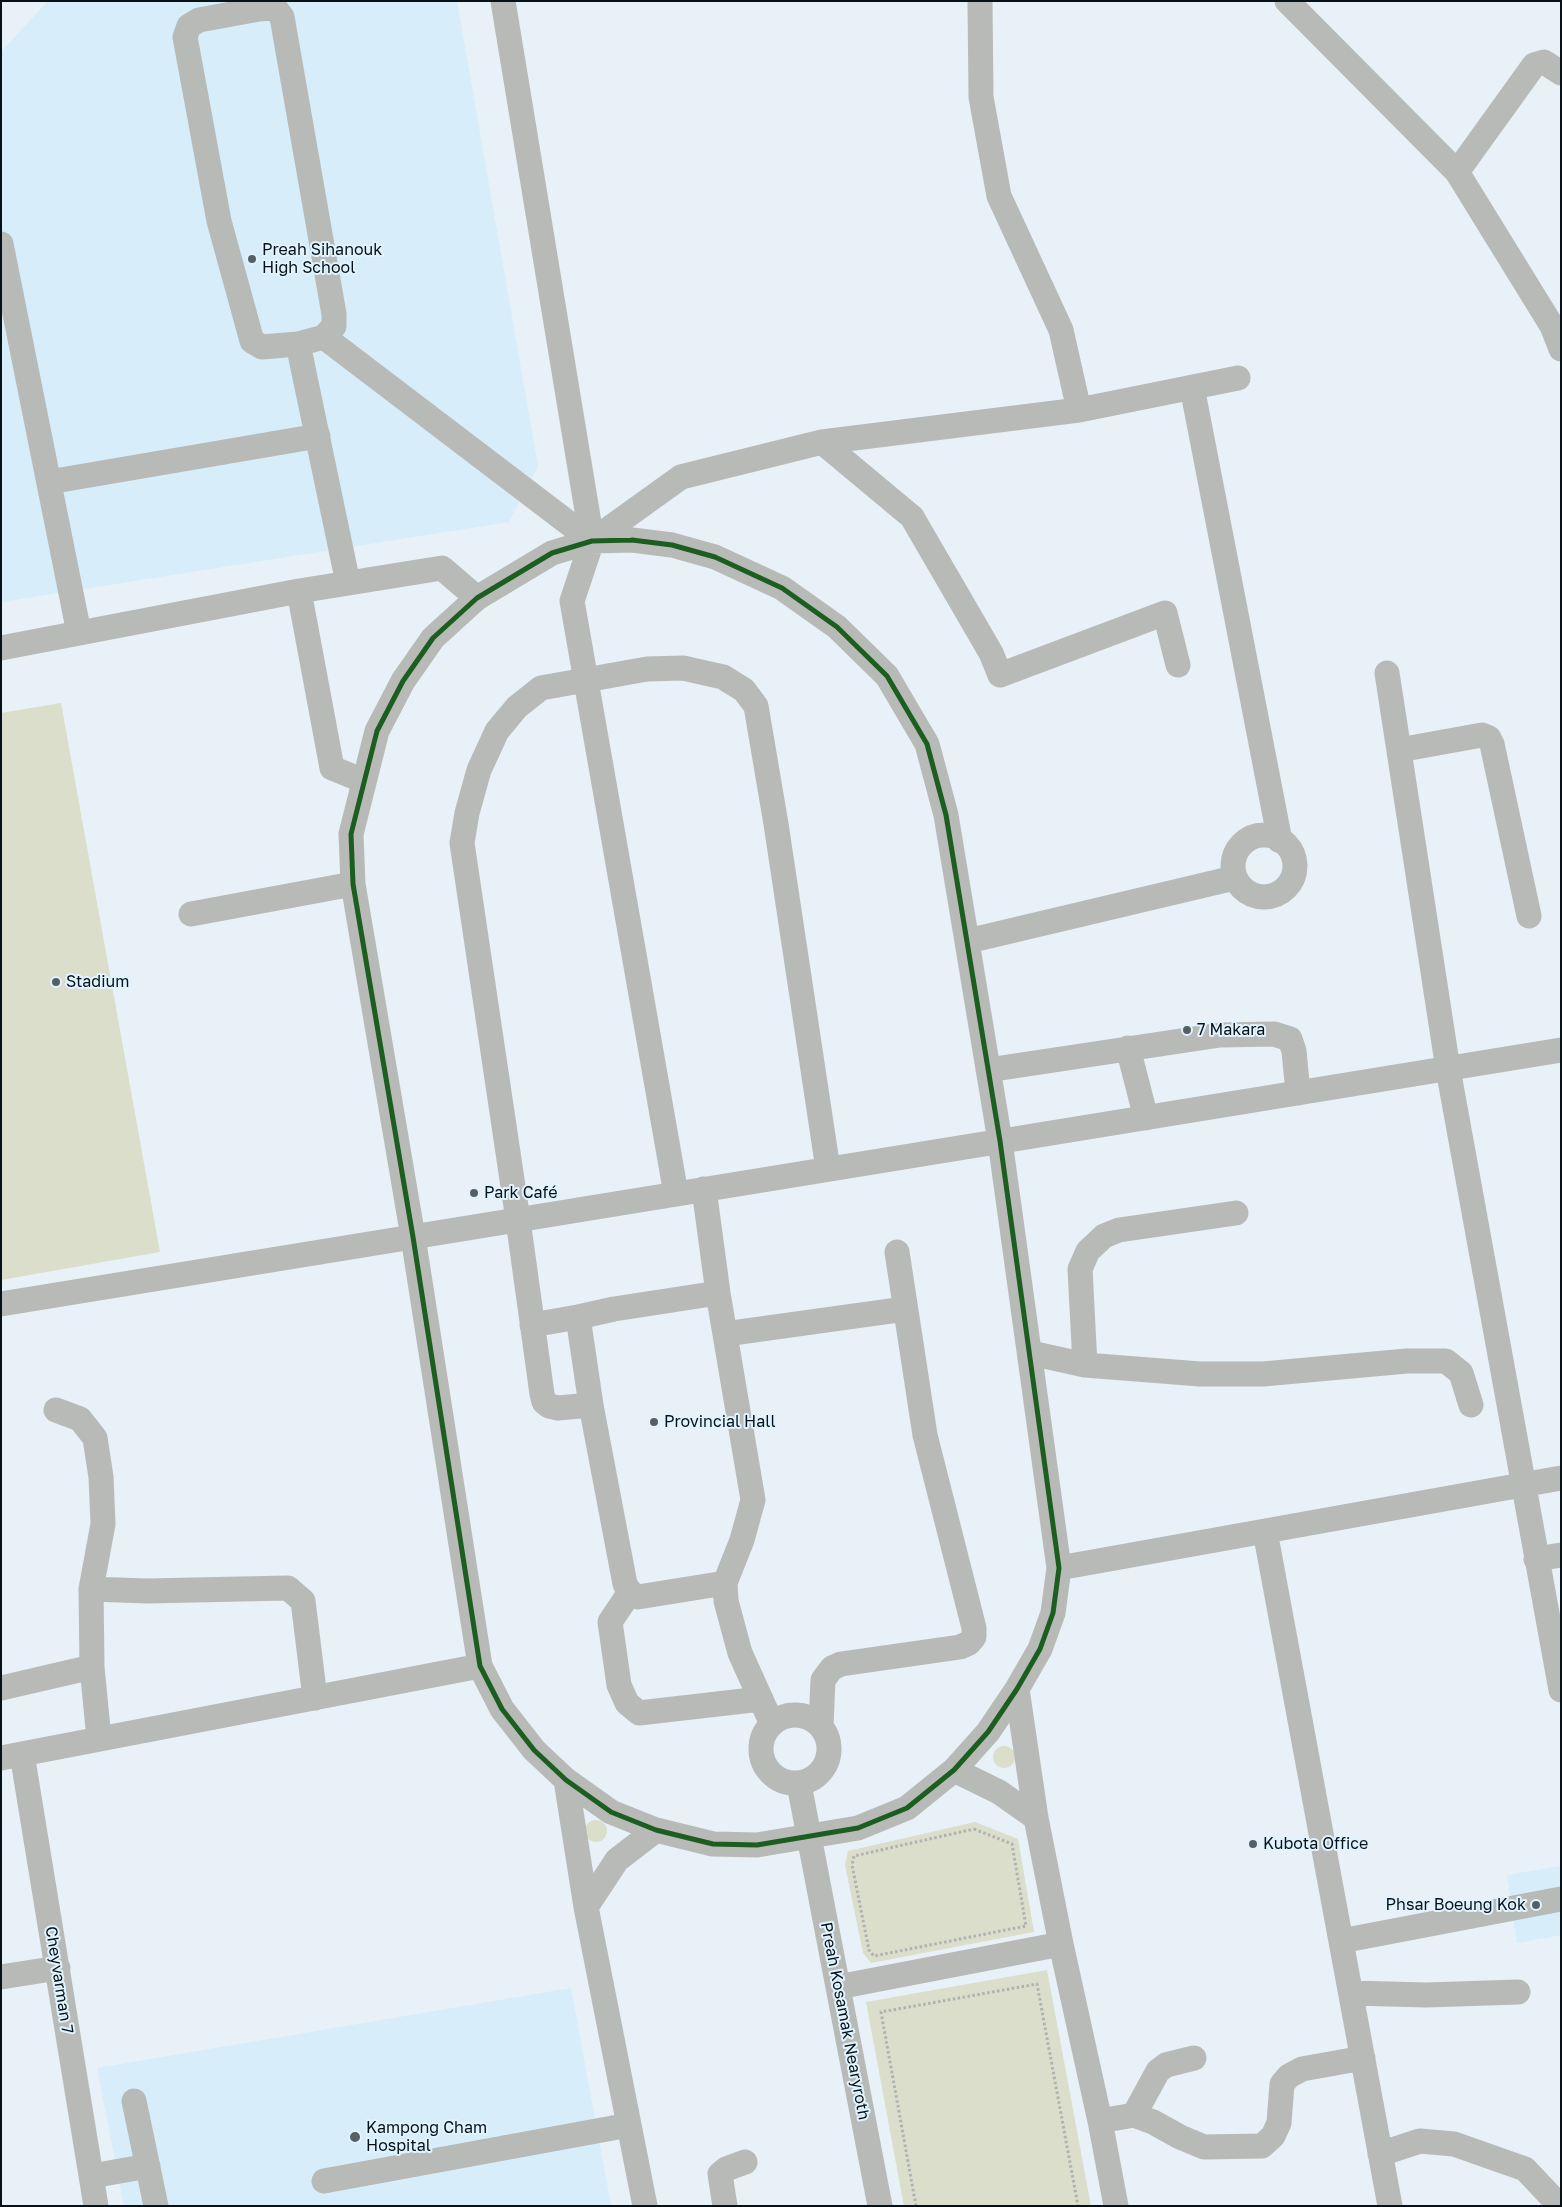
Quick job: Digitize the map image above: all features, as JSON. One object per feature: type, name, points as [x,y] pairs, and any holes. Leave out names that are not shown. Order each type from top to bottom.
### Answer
[{"type":"street","points":[[503,1],[592,541],[572,601],[676,1194]]},
{"type":"street","points":[[980,1],[981,97],[999,196],[1061,330],[1079,410]]},
{"type":"street","points":[[1287,1],[1457,172],[1552,326],[1561,349]]},
{"type":"street","points":[[274,8],[282,16],[334,314],[334,326],[324,336],[298,344],[262,347],[252,341],[219,221],[185,37],[188,26],[199,20],[274,8]]},
{"type":"street","points":[[1457,172],[1534,65],[1544,62],[1561,73]]},
{"type":"street","points":[[1,244],[79,633]]},
{"type":"street","points":[[324,336],[592,541]]},
{"type":"street","points":[[298,344],[348,582]]},
{"type":"street","points":[[592,541],[681,477],[822,442],[1079,410],[1238,378]]},
{"type":"street","points":[[1192,387],[1280,841]]},
{"type":"street","points":[[49,482],[318,436]]},
{"type":"street","points":[[822,442],[912,517],[991,653],[1000,675],[1165,613],[1178,665]]},
{"type":"street","points":[[632,540],[664,544],[715,557],[790,594],[837,627],[887,676],[927,744],[946,815],[968,941],[1031,1354],[1059,1568],[1053,1613],[1040,1649],[1017,1689],[988,1732],[954,1770],[907,1808],[858,1828],[758,1845],[713,1844],[656,1830],[611,1812],[566,1780],[534,1750],[502,1709],[480,1666],[413,1237],[353,884],[351,834],[364,781],[377,731],[403,681],[433,638],[477,598],[552,553],[592,541],[632,540]]},
{"type":"street","points":[[1,648],[348,582],[442,568],[477,598]]},
{"type":"street","points":[[299,591],[332,768],[364,781]]},
{"type":"street","points":[[591,1405],[558,1408],[549,1406],[544,1402],[462,843],[479,770],[497,731],[517,707],[541,688],[586,678],[647,669],[683,668],[723,677],[744,690],[756,706],[776,824],[828,1169]]},
{"type":"street","points":[[1387,673],[1448,1068],[1522,1485],[1536,1559],[1556,1644],[1561,1690]]},
{"type":"street","points":[[1399,750],[1482,735],[1489,738],[1492,744],[1529,916]]},
{"type":"street","points":[[1260,834],[1273,835],[1288,846],[1295,866],[1291,882],[1278,894],[1260,897],[1242,890],[1234,878],[1234,853],[1245,840],[1260,834]]},
{"type":"street","points":[[968,941],[1234,878]]},
{"type":"street","points":[[191,914],[353,884]]},
{"type":"street","points":[[988,1070],[1220,1035],[1274,1034],[1290,1039],[1294,1051],[1298,1093]]},
{"type":"street","points":[[1128,1048],[1146,1118]]},
{"type":"street","points":[[1,1304],[1561,1050]]},
{"type":"street","points":[[704,1189],[718,1293],[753,1500],[742,1540],[725,1583],[726,1601],[740,1653],[772,1724]]},
{"type":"street","points":[[1085,1365],[1080,1269],[1088,1251],[1104,1236],[1119,1230],[1236,1213]]},
{"type":"street","points":[[821,1726],[823,1680],[832,1668],[841,1664],[960,1647],[969,1643],[974,1637],[974,1628],[925,1435],[897,1252]]},
{"type":"street","points":[[532,1325],[614,1309],[718,1293]]},
{"type":"street","points":[[725,1334],[905,1309]]},
{"type":"street","points":[[578,1317],[591,1405],[625,1584],[630,1592],[638,1597],[725,1583]]},
{"type":"street","points":[[1031,1354],[1085,1365],[1200,1374],[1254,1374],[1407,1361],[1446,1362],[1461,1373],[1471,1405]]},
{"type":"street","points":[[56,1410],[80,1419],[95,1438],[101,1477],[103,1524],[91,1589],[92,1667],[99,1739]]},
{"type":"street","points":[[1059,1568],[1561,1478]]},
{"type":"street","points":[[1265,1531],[1390,2206]]},
{"type":"street","points":[[1536,1559],[1561,1555]]},
{"type":"street","points":[[91,1589],[148,1591],[288,1588],[303,1601],[315,1698]]},
{"type":"street","points":[[630,1592],[610,1622],[619,1685],[627,1703],[639,1713],[761,1698]]},
{"type":"street","points":[[11,1756],[480,1666]]},
{"type":"street","points":[[1,1688],[92,1667]]},
{"type":"street","points":[[1017,1689],[1036,1818],[1061,1944],[1100,2120],[1116,2206]]},
{"type":"street","points":[[802,1716],[821,1726],[830,1746],[829,1756],[826,1767],[814,1778],[799,1784],[789,1783],[779,1779],[770,1772],[764,1764],[761,1753],[762,1742],[772,1724],[781,1718],[802,1716]]},
{"type":"street","name":"Cheyvarman 7","points":[[11,1756],[58,1968],[96,2206]]},
{"type":"street","points":[[954,1770],[999,1792],[1036,1818]]},
{"type":"street","points":[[566,1780],[586,1907],[645,2206]]},
{"type":"street","name":"Preah Kosamak Nearyroth","points":[[799,1784],[880,2206]]},
{"type":"street","points":[[586,1907],[617,1860],[656,1830]]},
{"type":"street","points":[[1341,1941],[1561,1899]]},
{"type":"street","points":[[838,1986],[1061,1944]]},
{"type":"street","points":[[1,1977],[58,1968]]},
{"type":"street","points":[[1351,1993],[1426,1995],[1518,1992]]},
{"type":"street","points":[[1134,2115],[1158,2072],[1166,2065],[1194,2058]]},
{"type":"street","points":[[1100,2120],[1134,2115],[1153,2122],[1204,2147],[1262,2146],[1273,2136],[1279,2123],[1282,2084],[1289,2076],[1302,2069],[1363,2058]]},
{"type":"street","points":[[134,2101],[156,2206]]},
{"type":"street","points":[[324,2181],[629,2126]]},
{"type":"street","points":[[1380,2154],[1420,2141],[1454,2144],[1524,2169],[1560,2206]]},
{"type":"street","points":[[725,2206],[720,2174],[726,2169],[745,2162]]},
{"type":"street","points":[[92,2176],[148,2166]]},
{"type":"path","points":[[974,1829],[1012,1844],[1026,1926],[874,1956],[869,1950],[852,1865],[854,1856],[974,1829]]},
{"type":"path","points":[[916,2206],[880,2012],[1037,1984],[1078,2206]]},
{"type":"shaded area","name":"Preah Sihanouk High School","points":[[48,1],[457,1],[538,466],[509,522],[1,602],[1,52]]},
{"type":"shaded area","name":"Phsar Boeung Kok","points":[[1561,1866],[1561,1935],[1517,1943],[1507,1875]]},
{"type":"shaded area","name":"Kampong Cham Hospital","points":[[571,1988],[611,2206],[124,2206],[97,2068]]},
{"type":"green space","name":"Stadium","points":[[61,703],[160,1252],[1,1280],[1,713]]},
{"type":"green space","points":[[1004,1746],[1012,1749],[1015,1757],[1012,1765],[1004,1768],[996,1765],[993,1757],[996,1749]]},
{"type":"green space","points":[[596,1820],[604,1823],[607,1831],[604,1839],[596,1842],[588,1839],[585,1831],[588,1823]]},
{"type":"green space","points":[[975,1822],[1018,1839],[1034,1932],[871,1963],[863,1953],[845,1865],[848,1851]]},
{"type":"green space","points":[[1047,1970],[1091,2206],[904,2206],[866,2002]]},
{"type":"cycle path","points":[[632,540],[672,545],[715,557],[782,588],[837,627],[887,676],[927,744],[946,815],[1000,1141],[1059,1568],[1053,1613],[1040,1649],[1017,1689],[988,1732],[954,1770],[907,1808],[858,1828],[757,1845],[713,1844],[656,1830],[611,1812],[566,1780],[534,1750],[502,1709],[480,1666],[413,1237],[353,884],[351,834],[377,731],[403,681],[433,638],[477,598],[552,553],[592,541],[632,540]]},
{"type":"place","name":"Preah Sihanouk High School","points":[[252,259]]},
{"type":"place","name":"Stadium","points":[[56,982]]},
{"type":"place","name":"7 Makara","points":[[1187,1030]]},
{"type":"place","name":"Park Café","points":[[474,1193]]},
{"type":"place","name":"Provincial Hall","points":[[654,1422]]},
{"type":"place","name":"Kubota Office","points":[[1253,1844]]},
{"type":"place","name":"Phsar Boeung Kok","points":[[1536,1905]]},
{"type":"place","name":"Kampong Cham Hospital","points":[[355,2137]]}]
